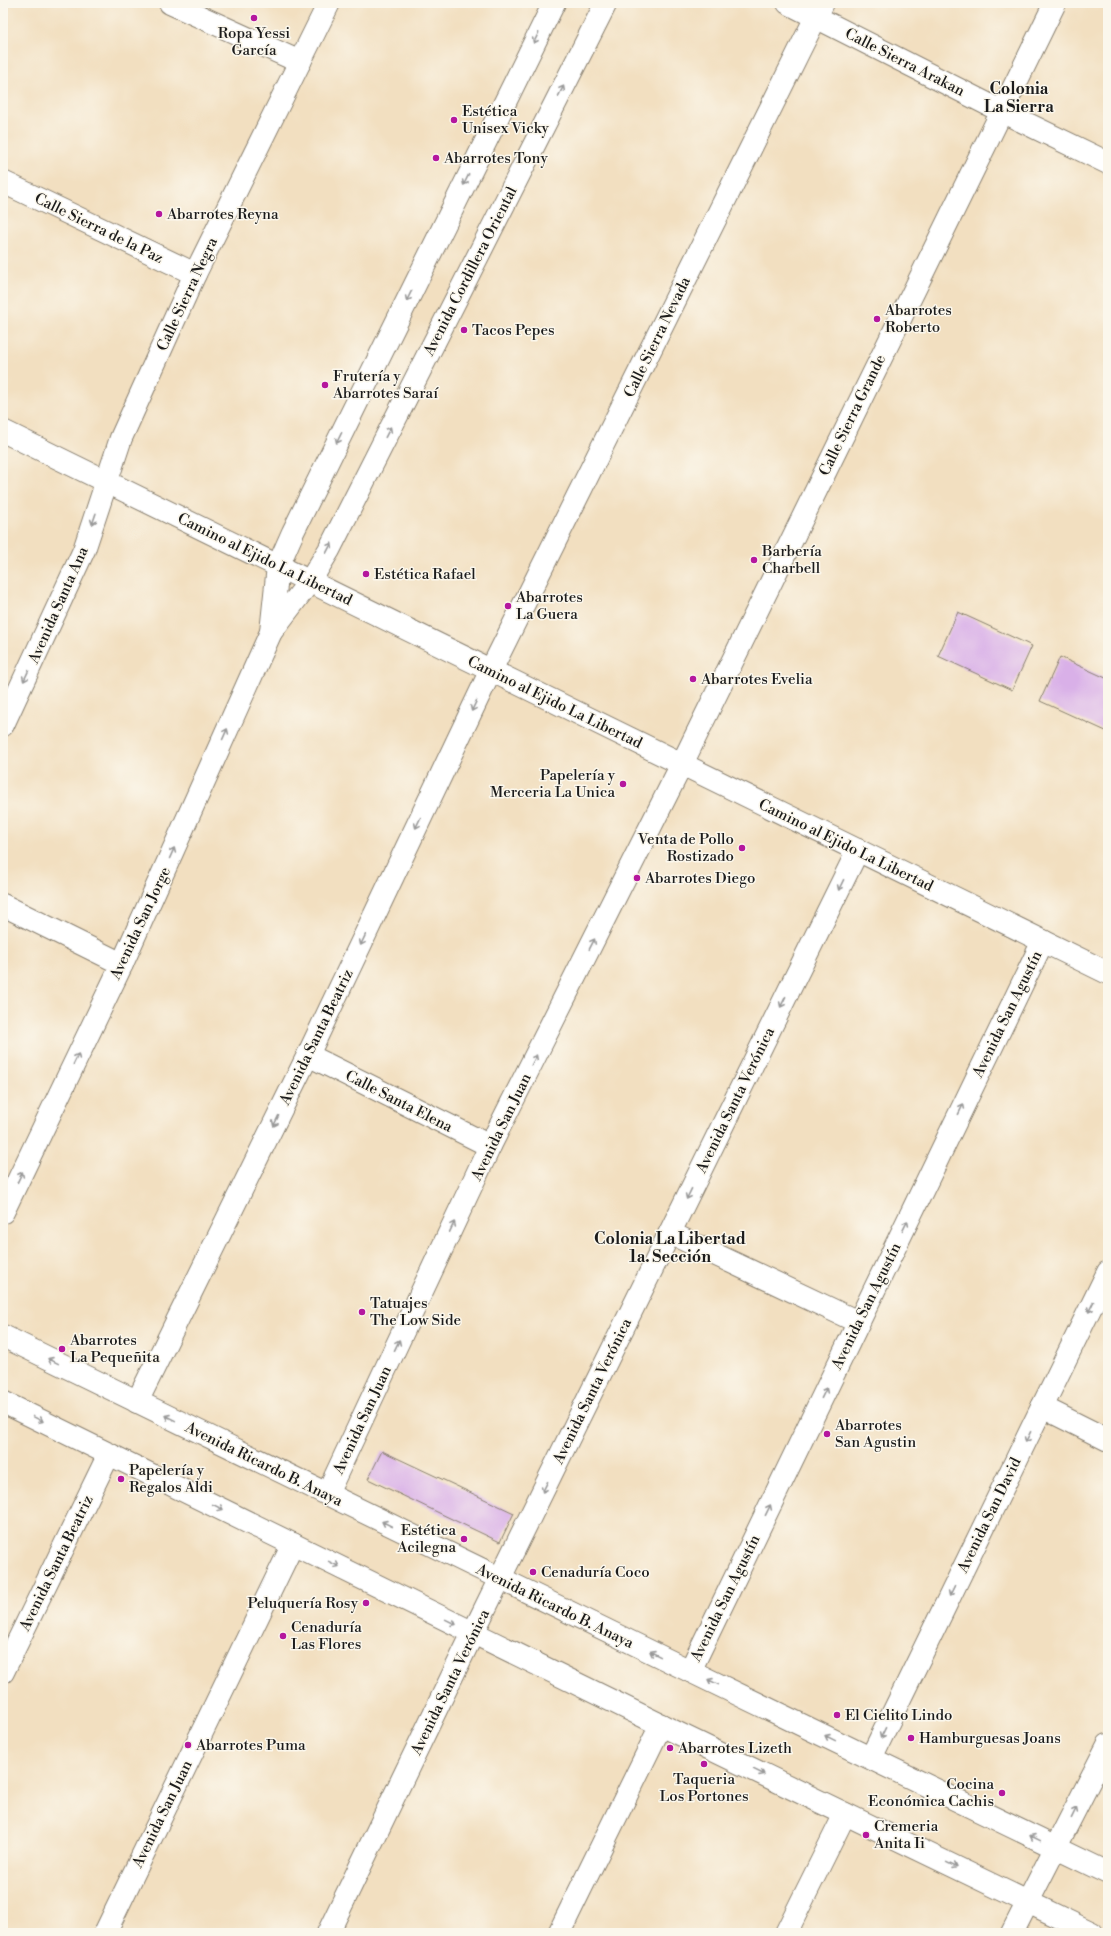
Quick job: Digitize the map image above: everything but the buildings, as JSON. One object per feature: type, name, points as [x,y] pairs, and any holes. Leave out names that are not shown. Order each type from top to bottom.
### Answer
[{"type":"street","points":[[170,3],[300,62]]},
{"type":"street","name":"Calle Sierra Negra","points":[[107,482],[121,438],[195,274],[329,3]]},
{"type":"street","points":[[278,566],[292,532],[554,3]]},
{"type":"street","name":"Avenida Cordillera Oriental","points":[[310,581],[329,550],[606,3]]},
{"type":"street","name":"Calle Sierra Arakan","points":[[788,3],[819,10],[1001,111],[1108,163]]},
{"type":"street","name":"Calle Sierra Grande","points":[[682,764],[1055,3]]},
{"type":"street","name":"Calle Sierra Nevada","points":[[491,670],[819,10]]},
{"type":"street","name":"Calle Sierra de la Paz","points":[[3,182],[195,274]]},
{"type":"street","name":"Camino al Ejido La Libertad","points":[[3,431],[1108,973]]},
{"type":"street","name":"Avenida Santa Ana","points":[[3,725],[84,550],[107,482]]},
{"type":"street","name":"Avenida San Jorge","points":[[271,632],[278,566]]},
{"type":"street","name":"Avenida San Jorge","points":[[3,1212],[122,964],[271,632],[310,581]]},
{"type":"street","name":"Avenida Santa Beatriz","points":[[137,1402],[308,1055],[491,670]]},
{"type":"street","name":"Avenida San Juan","points":[[327,1494],[490,1146],[682,764]]},
{"type":"street","name":"Avenida Santa Verónica","points":[[328,1933],[473,1632],[858,850]]},
{"type":"street","points":[[3,905],[122,964]]},
{"type":"street","name":"Avenida San Agustín","points":[[690,1672],[1042,941]]},
{"type":"street","name":"Calle Santa Elena","points":[[308,1055],[490,1146]]},
{"type":"street","points":[[670,1233],[858,1322]]},
{"type":"street","name":"Avenida San David","points":[[871,1758],[1108,1272]]},
{"type":"street","name":"Avenida Ricardo B. Anaya","points":[[3,1336],[690,1672],[1108,1873]]},
{"type":"street","points":[[3,1402],[661,1725],[1092,1933]]},
{"type":"street","points":[[1042,1407],[1108,1440]]},
{"type":"street","name":"Avenida Santa Beatriz","points":[[3,1672],[109,1454]]},
{"type":"street","name":"Avenida San Juan","points":[[105,1933],[293,1544]]},
{"type":"street","points":[[558,1933],[661,1725]]},
{"type":"street","points":[[1012,1933],[1057,1848],[1108,1745]]},
{"type":"street","points":[[786,1933],[845,1814]]},
{"type":"place","name":"Ropa Yessi García","points":[[254,18]]},
{"type":"place","name":"Estética Unisex Vicky","points":[[454,120]]},
{"type":"place","name":"Abarrotes Tony","points":[[436,158]]},
{"type":"place","name":"Abarrotes Reyna","points":[[159,214]]},
{"type":"place","name":"Abarrotes Roberto","points":[[877,319]]},
{"type":"place","name":"Tacos Pepes","points":[[464,330]]},
{"type":"place","name":"Frutería y Abarrotes Saraí","points":[[325,385]]},
{"type":"place","name":"Barbería Charbell","points":[[754,560]]},
{"type":"place","name":"Estética Rafael","points":[[366,574]]},
{"type":"place","name":"Abarrotes La Guera","points":[[508,606]]},
{"type":"place","name":"Abarrotes Evelia","points":[[693,679]]},
{"type":"place","name":"Papelería y Merceria La Unica","points":[[623,784]]},
{"type":"place","name":"Venta de Pollo Rostizado","points":[[742,848]]},
{"type":"place","name":"Abarrotes Diego","points":[[637,878]]},
{"type":"place","name":"Tatuajes The Low Side","points":[[362,1312]]},
{"type":"place","name":"Abarrotes La Pequeñita","points":[[62,1349]]},
{"type":"place","name":"Abarrotes San Agustin","points":[[827,1434]]},
{"type":"place","name":"Papelería y Regalos Aldi","points":[[121,1479]]},
{"type":"place","name":"Estética Acilegna","points":[[464,1539]]},
{"type":"place","name":"Cenaduría Coco","points":[[533,1572]]},
{"type":"place","name":"Peluquería Rosy","points":[[366,1603]]},
{"type":"place","name":"Cenaduría Las Flores","points":[[283,1636]]},
{"type":"place","name":"El Cielito Lindo","points":[[837,1715]]},
{"type":"place","name":"Hamburguesas Joans","points":[[911,1738]]},
{"type":"place","name":"Abarrotes Puma","points":[[188,1745]]},
{"type":"place","name":"Abarrotes Lizeth","points":[[670,1748]]},
{"type":"place","name":"Taqueria Los Portones","points":[[704,1764]]},
{"type":"place","name":"Cocina Económica Cachis","points":[[1002,1793]]},
{"type":"place","name":"Cremeria Anita Ii","points":[[866,1835]]},
{"type":"district","name":"Colonia La Sierra","points":[[1019,97]]},
{"type":"district","name":"Colonia La Libertad 1a. Sección","points":[[670,1247]]}]
